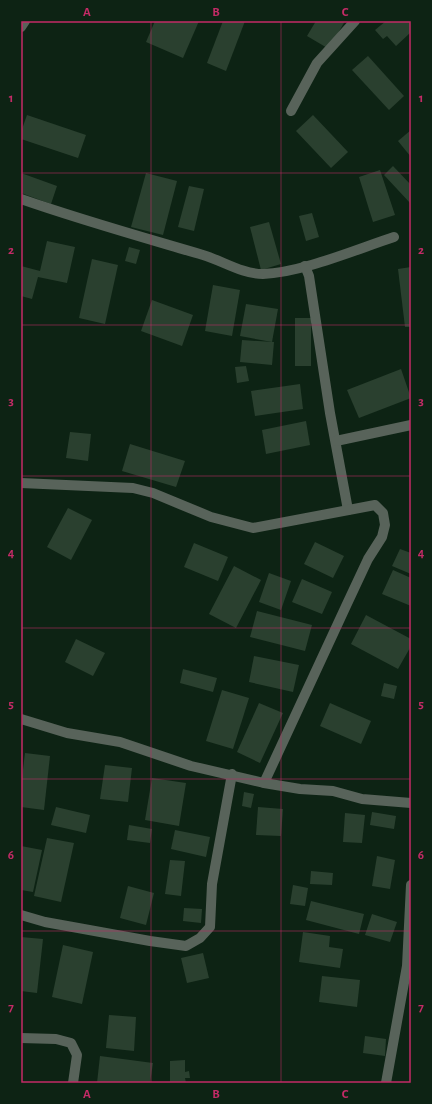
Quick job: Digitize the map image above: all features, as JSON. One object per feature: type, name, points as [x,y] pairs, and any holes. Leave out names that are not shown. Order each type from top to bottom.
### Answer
[{"type":"street","points":[[21,26],[25,21]]},
{"type":"street","points":[[291,111],[317,63],[355,21]]},
{"type":"street","points":[[21,199],[62,213],[205,256],[248,272],[263,274],[305,266],[394,237]]},
{"type":"street","points":[[305,266],[309,276],[330,413],[348,510]]},
{"type":"street","points":[[336,442],[411,424]]},
{"type":"street","points":[[21,483],[133,488],[153,492],[179,505],[211,517],[253,528],[375,505],[383,513],[385,525],[382,537],[368,559],[264,783]]},
{"type":"street","points":[[21,719],[67,733],[120,742],[191,766],[232,774],[264,783],[300,789],[333,791],[362,799],[411,803]]},
{"type":"street","points":[[21,915],[60,925],[186,946],[200,938],[210,927],[212,884],[232,774]]},
{"type":"street","points":[[386,1083],[407,966],[411,885]]},
{"type":"street","points":[[21,1038],[56,1039],[71,1043],[77,1055],[73,1083]]},
{"type":"building","points":[[155,21],[199,21],[183,58],[146,42]]},
{"type":"building","points":[[223,21],[245,21],[226,71],[207,63]]},
{"type":"building","points":[[316,21],[345,21],[329,49],[307,36]]},
{"type":"building","points":[[386,21],[411,21],[411,35],[410,33],[396,46],[387,36],[383,39],[375,30]]},
{"type":"building","points":[[368,56],[404,96],[389,110],[352,70]]},
{"type":"building","points":[[27,115],[86,135],[78,158],[21,139],[21,132]]},
{"type":"building","points":[[313,115],[348,152],[331,168],[296,131]]},
{"type":"building","points":[[411,130],[411,157],[398,141]]},
{"type":"building","points":[[393,166],[411,185],[411,204],[384,175]]},
{"type":"building","points":[[380,170],[395,215],[373,222],[359,177]]},
{"type":"building","points":[[21,173],[57,186],[51,204],[21,193]]},
{"type":"building","points":[[146,173],[177,181],[163,235],[131,227]]},
{"type":"building","points":[[189,186],[204,189],[194,231],[178,227]]},
{"type":"building","points":[[312,213],[319,237],[306,241],[299,216]]},
{"type":"building","points":[[269,222],[281,264],[261,270],[250,227]]},
{"type":"building","points":[[47,241],[75,247],[67,283],[38,277],[32,299],[21,296],[21,266],[40,271]]},
{"type":"building","points":[[129,247],[140,250],[136,264],[125,261]]},
{"type":"building","points":[[92,259],[118,265],[105,324],[79,318]]},
{"type":"building","points":[[411,267],[411,327],[405,327],[398,269]]},
{"type":"building","points":[[213,285],[240,290],[232,336],[205,331]]},
{"type":"building","points":[[152,300],[193,315],[182,346],[141,331]]},
{"type":"building","points":[[246,304],[278,309],[272,342],[240,336]]},
{"type":"building","points":[[295,318],[311,318],[311,366],[295,366]]},
{"type":"building","points":[[242,340],[274,342],[272,365],[240,362]]},
{"type":"building","points":[[246,366],[249,381],[237,383],[235,367]]},
{"type":"building","points":[[401,369],[411,398],[359,418],[347,390]]},
{"type":"building","points":[[300,384],[303,409],[255,416],[251,391]]},
{"type":"building","points":[[306,421],[310,445],[266,454],[262,430]]},
{"type":"building","points":[[70,432],[91,434],[88,461],[66,458]]},
{"type":"building","points":[[130,444],[185,461],[176,487],[122,471]]},
{"type":"building","points":[[68,508],[92,520],[71,560],[47,547]]},
{"type":"building","points":[[315,542],[344,556],[333,578],[304,564]]},
{"type":"building","points":[[194,543],[228,557],[218,581],[184,567]]},
{"type":"building","points":[[400,549],[411,553],[411,574],[392,566]]},
{"type":"building","points":[[234,566],[261,580],[236,628],[209,614]]},
{"type":"building","points":[[393,570],[411,578],[411,606],[382,594]]},
{"type":"building","points":[[269,573],[291,581],[281,610],[259,602]]},
{"type":"building","points":[[302,579],[332,592],[322,614],[292,602]]},
{"type":"building","points":[[257,611],[312,625],[305,651],[250,637]]},
{"type":"building","points":[[366,615],[411,639],[411,646],[398,669],[351,644]]},
{"type":"building","points":[[76,639],[105,653],[93,676],[65,662]]},
{"type":"building","points":[[254,656],[299,665],[293,692],[249,682]]},
{"type":"building","points":[[183,669],[217,678],[213,692],[180,683]]},
{"type":"building","points":[[384,683],[397,686],[394,699],[381,696]]},
{"type":"building","points":[[222,690],[249,698],[233,749],[206,741]]},
{"type":"building","points":[[259,703],[283,713],[260,763],[237,752]]},
{"type":"building","points":[[330,703],[371,721],[361,744],[320,726]]},
{"type":"building","points":[[25,753],[50,756],[44,810],[21,807],[21,786]]},
{"type":"building","points":[[105,765],[132,768],[128,802],[100,799]]},
{"type":"building","points":[[152,778],[186,783],[179,826],[145,820]]},
{"type":"building","points":[[244,792],[254,794],[251,808],[242,806]]},
{"type":"building","points":[[56,807],[90,815],[86,833],[51,825]]},
{"type":"building","points":[[258,807],[283,809],[281,836],[256,835]]},
{"type":"building","points":[[372,812],[396,816],[394,829],[370,825]]},
{"type":"building","points":[[345,813],[365,815],[362,843],[343,842]]},
{"type":"building","points":[[129,825],[152,829],[150,843],[127,840]]},
{"type":"building","points":[[175,830],[210,837],[206,857],[171,849]]},
{"type":"building","points":[[47,838],[74,843],[61,902],[34,896]]},
{"type":"building","points":[[21,846],[42,850],[33,892],[21,890]]},
{"type":"building","points":[[377,856],[395,860],[390,889],[372,886]]},
{"type":"building","points":[[170,860],[185,861],[181,896],[165,894]]},
{"type":"building","points":[[311,871],[333,873],[332,885],[310,884]]},
{"type":"building","points":[[293,885],[308,888],[305,906],[290,904]]},
{"type":"building","points":[[128,886],[154,893],[146,925],[120,918]]},
{"type":"building","points":[[311,901],[364,914],[359,934],[306,920]]},
{"type":"building","points":[[184,908],[202,909],[201,923],[183,921]]},
{"type":"building","points":[[372,914],[397,922],[390,942],[365,935]]},
{"type":"building","points":[[303,932],[330,936],[329,947],[343,949],[340,968],[299,962]]},
{"type":"building","points":[[21,937],[43,939],[37,993],[21,991]]},
{"type":"building","points":[[63,945],[93,952],[82,1004],[52,997]]},
{"type":"building","points":[[203,953],[209,978],[187,983],[181,958]]},
{"type":"building","points":[[322,976],[360,980],[357,1007],[319,1002]]},
{"type":"building","points":[[109,1015],[136,1017],[134,1051],[106,1048]]},
{"type":"building","points":[[365,1036],[386,1039],[385,1056],[363,1053]]},
{"type":"building","points":[[100,1056],[153,1063],[150,1083],[97,1083]]},
{"type":"building","points":[[185,1060],[185,1072],[189,1071],[190,1078],[185,1078],[186,1083],[170,1083],[170,1061]]}]
